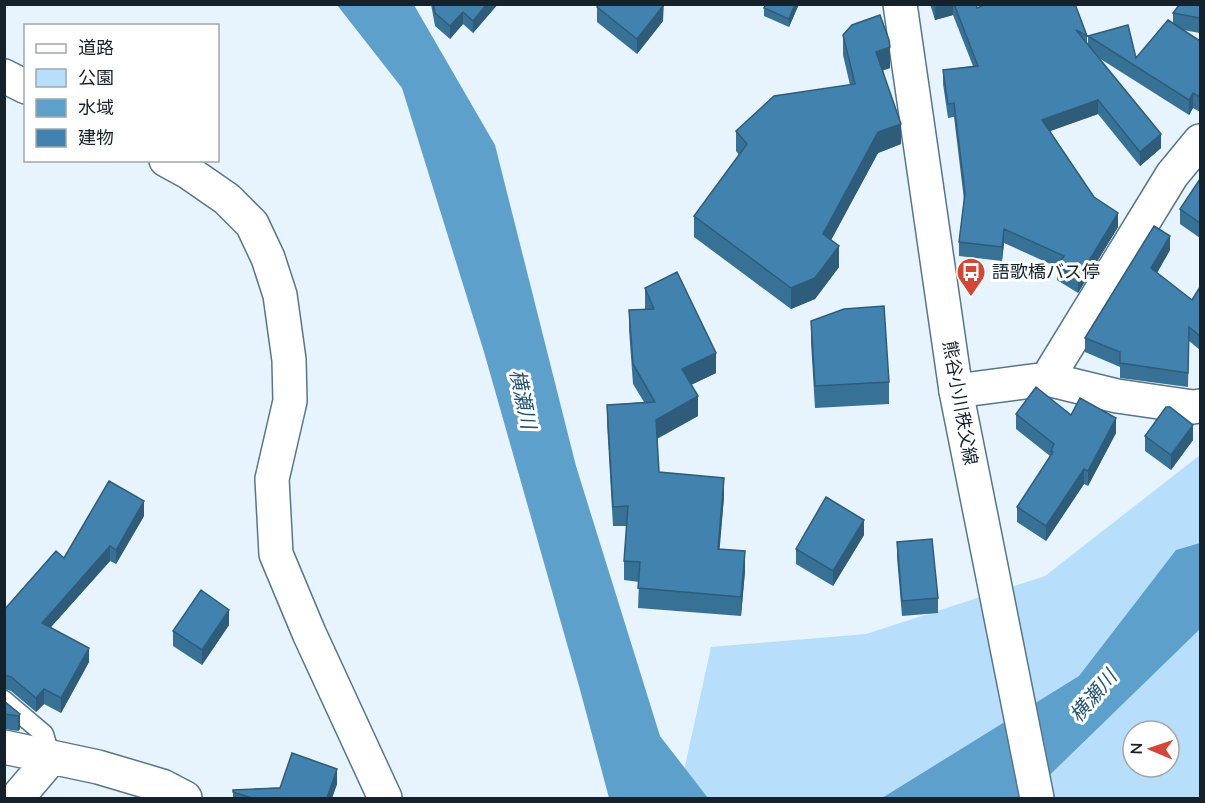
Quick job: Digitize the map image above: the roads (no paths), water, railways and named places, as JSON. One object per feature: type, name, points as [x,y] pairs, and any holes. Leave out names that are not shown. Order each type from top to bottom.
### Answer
[{"type":"street","name":"熊谷小川秩父線","points":[[900,4],[956,391],[1037,798]]},
{"type":"street","points":[[4,76],[24,86]]},
{"type":"street","points":[[1047,378],[1172,175],[1200,141]]},
{"type":"street","points":[[170,162],[189,172],[227,199],[252,224],[268,258],[280,295],[289,360],[290,401],[272,479],[276,554],[309,633],[385,798]]},
{"type":"street","points":[[956,391],[1047,378],[1117,396],[1193,408],[1200,406]]},
{"type":"street","points":[[4,747],[98,767],[162,786],[185,798]]},
{"type":"street","points":[[17,798],[51,758]]},
{"type":"lane","points":[[4,700],[44,734],[51,758]]},
{"type":"water","name":"横瀬川","points":[[337,5],[414,5],[495,145],[576,466],[660,736],[708,798],[609,798],[484,352],[402,88]]},
{"type":"water","name":"横瀬川","points":[[1200,543],[1200,629],[1026,798],[882,798],[1079,676],[1176,550]]},
{"type":"place","name":"語歌橋バス停","points":[[971,298]]}]
